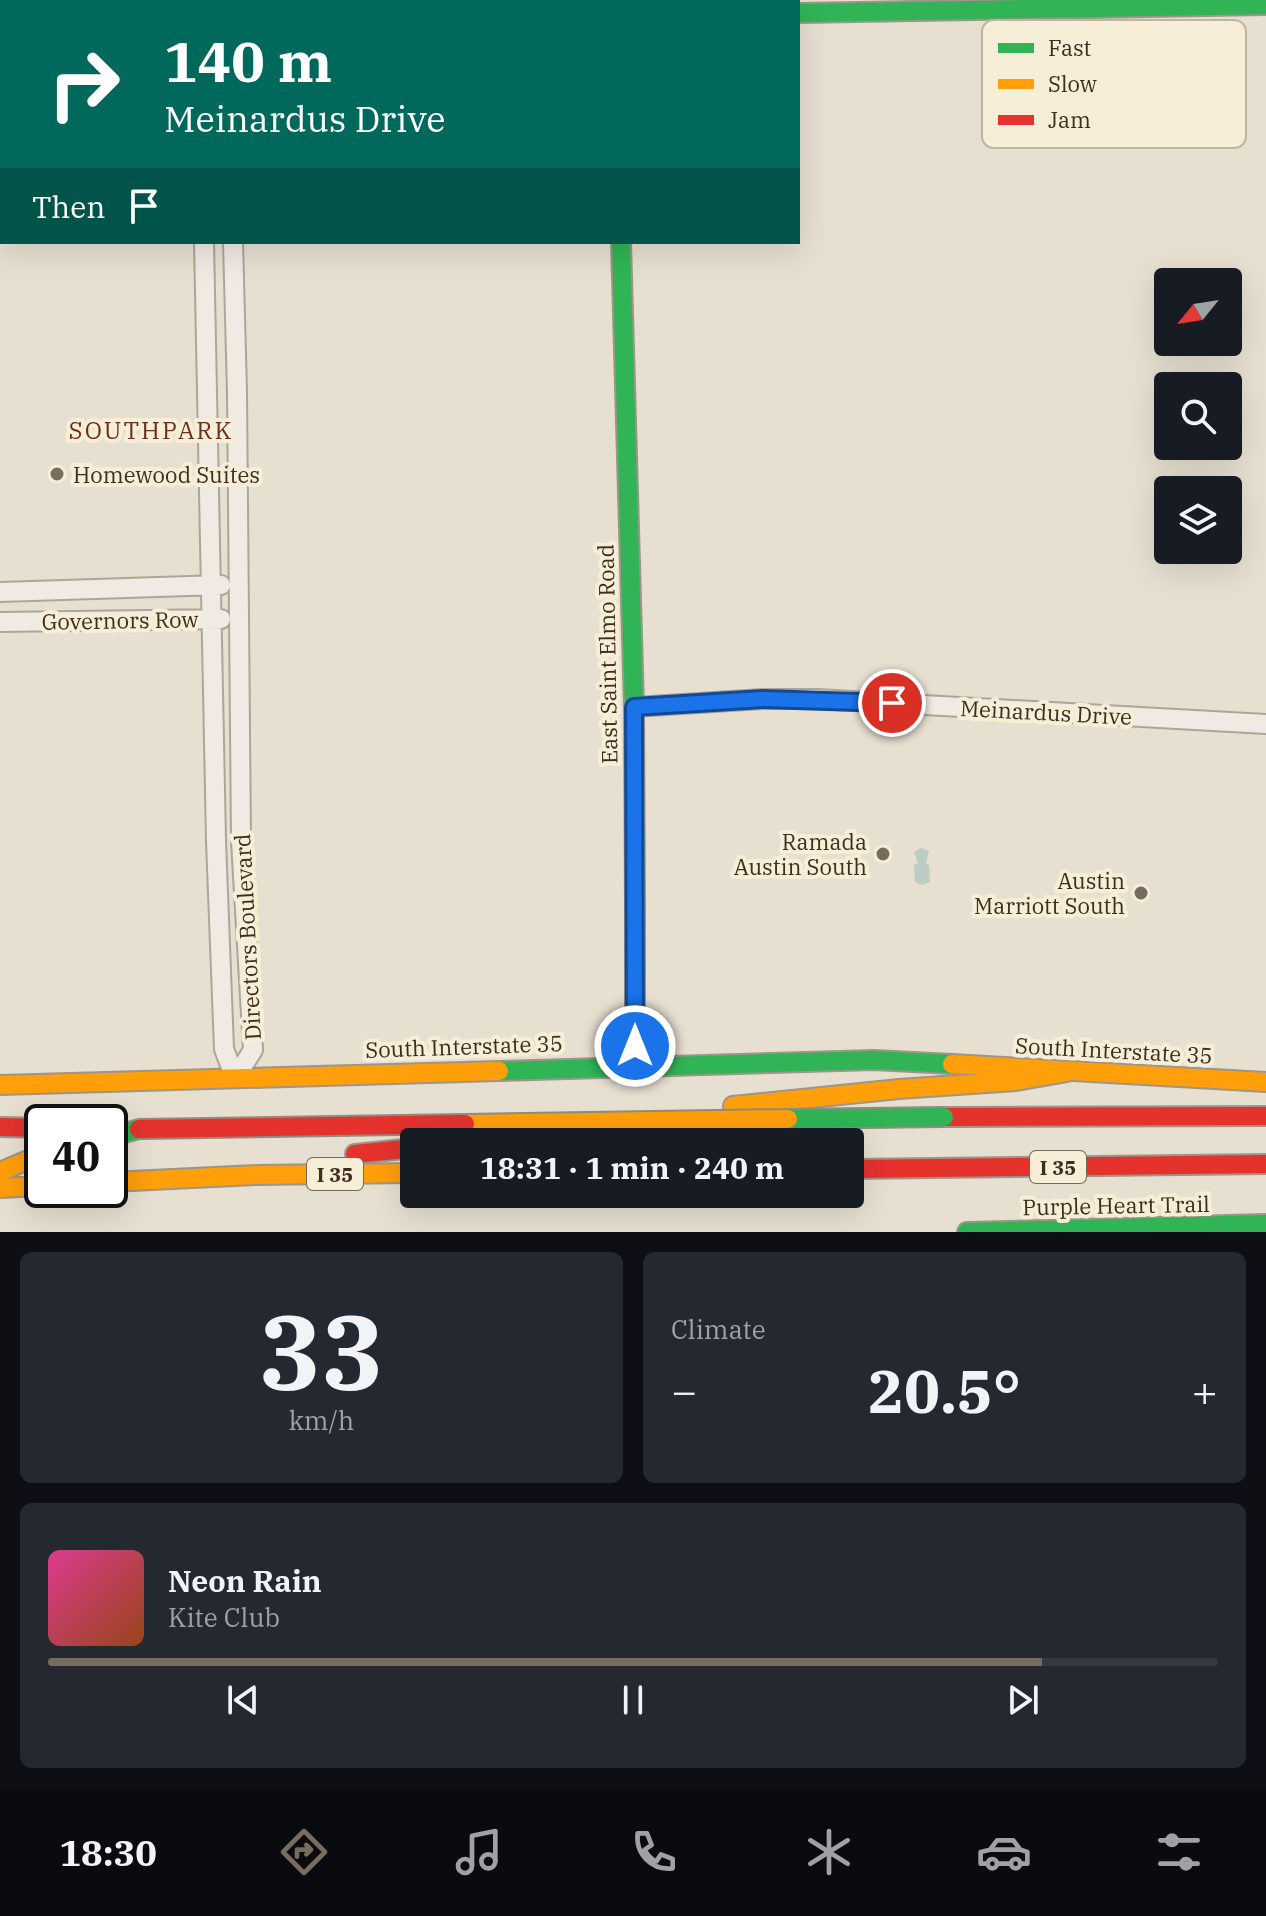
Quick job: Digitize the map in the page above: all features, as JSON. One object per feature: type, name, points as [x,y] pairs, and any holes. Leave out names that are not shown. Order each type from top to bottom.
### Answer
[{"type":"main road","points":[[800,13],[1266,5]]},
{"type":"main road","name":"East Saint Elmo Road","points":[[621,244],[634,707],[635,1065]]},
{"type":"main road","name":"South Interstate 35","points":[[0,1085],[874,1060],[1266,1082]]},
{"type":"main road","points":[[570,1128],[712,1108],[1016,1081],[1067,1072]]},
{"type":"main road","points":[[128,1129],[944,1117],[1266,1116]]},
{"type":"main road","points":[[0,1127],[24,1128]]},
{"type":"main road","points":[[128,1132],[139,1129]]},
{"type":"main road","points":[[256,1175],[330,1157],[400,1150]]},
{"type":"main road","points":[[0,1172],[24,1162]]},
{"type":"main road","name":"Purple Heart Trail","points":[[864,1169],[1266,1164]]},
{"type":"main road","name":"I 35","points":[[128,1181],[400,1173]]},
{"type":"main road","points":[[0,1188],[24,1187]]},
{"type":"main road","name":"Purple Heart Trail","points":[[967,1232],[1266,1224]]},
{"type":"street","name":"Directors Boulevard","points":[[204,244],[216,841],[224,1049],[235,1078]]},
{"type":"street","name":"Directors Boulevard","points":[[233,244],[240,584],[241,841],[253,1050],[235,1078]]},
{"type":"street","name":"Governors Row","points":[[0,592],[240,584]]},
{"type":"street","name":"Governors Row","points":[[0,622],[240,619]]},
{"type":"street","name":"Meinardus Drive","points":[[634,707],[817,699],[1266,724]]},
{"type":"street","points":[[216,841],[241,841]]},
{"type":"shaded area","points":[[921,848],[929,851],[926,863],[929,865],[930,882],[922,885],[915,882],[914,865],[918,863],[914,852]]},
{"type":"traffic: fast","points":[[800,13],[1266,5]]},
{"type":"traffic: fast","points":[[621,244],[634,707],[635,904]]},
{"type":"traffic: fast","points":[[499,1071],[874,1060],[952,1064]]},
{"type":"traffic: fast","points":[[788,1119],[944,1117]]},
{"type":"traffic: fast","points":[[128,1132],[139,1129]]},
{"type":"traffic: fast","points":[[967,1232],[1266,1224]]},
{"type":"traffic: slow","points":[[952,1064],[1266,1082]]},
{"type":"traffic: slow","points":[[0,1085],[499,1071]]},
{"type":"traffic: slow","points":[[733,1106],[1016,1081],[1067,1072]]},
{"type":"traffic: slow","points":[[465,1124],[788,1119]]},
{"type":"traffic: slow","points":[[0,1172],[24,1162]]},
{"type":"traffic: slow","points":[[128,1181],[400,1173]]},
{"type":"traffic: slow","points":[[0,1188],[24,1187]]},
{"type":"traffic: jam","points":[[635,904],[635,1065]]},
{"type":"traffic: jam","points":[[944,1117],[1266,1116]]},
{"type":"traffic: jam","points":[[139,1129],[465,1124]]},
{"type":"traffic: jam","points":[[0,1127],[24,1128]]},
{"type":"traffic: jam","points":[[355,1154],[400,1149]]},
{"type":"traffic: jam","points":[[864,1169],[1266,1164]]},
{"type":"place","name":"Homewood Suites","points":[[57,474]]},
{"type":"place","name":"Ramada Austin South","points":[[883,854]]},
{"type":"place","name":"Austin Marriott South","points":[[1141,893]]},
{"type":"district","name":"SOUTHPARK","points":[[151,430]]},
{"type":"route","points":[[635,1046],[634,707],[763,699],[892,703]]}]
